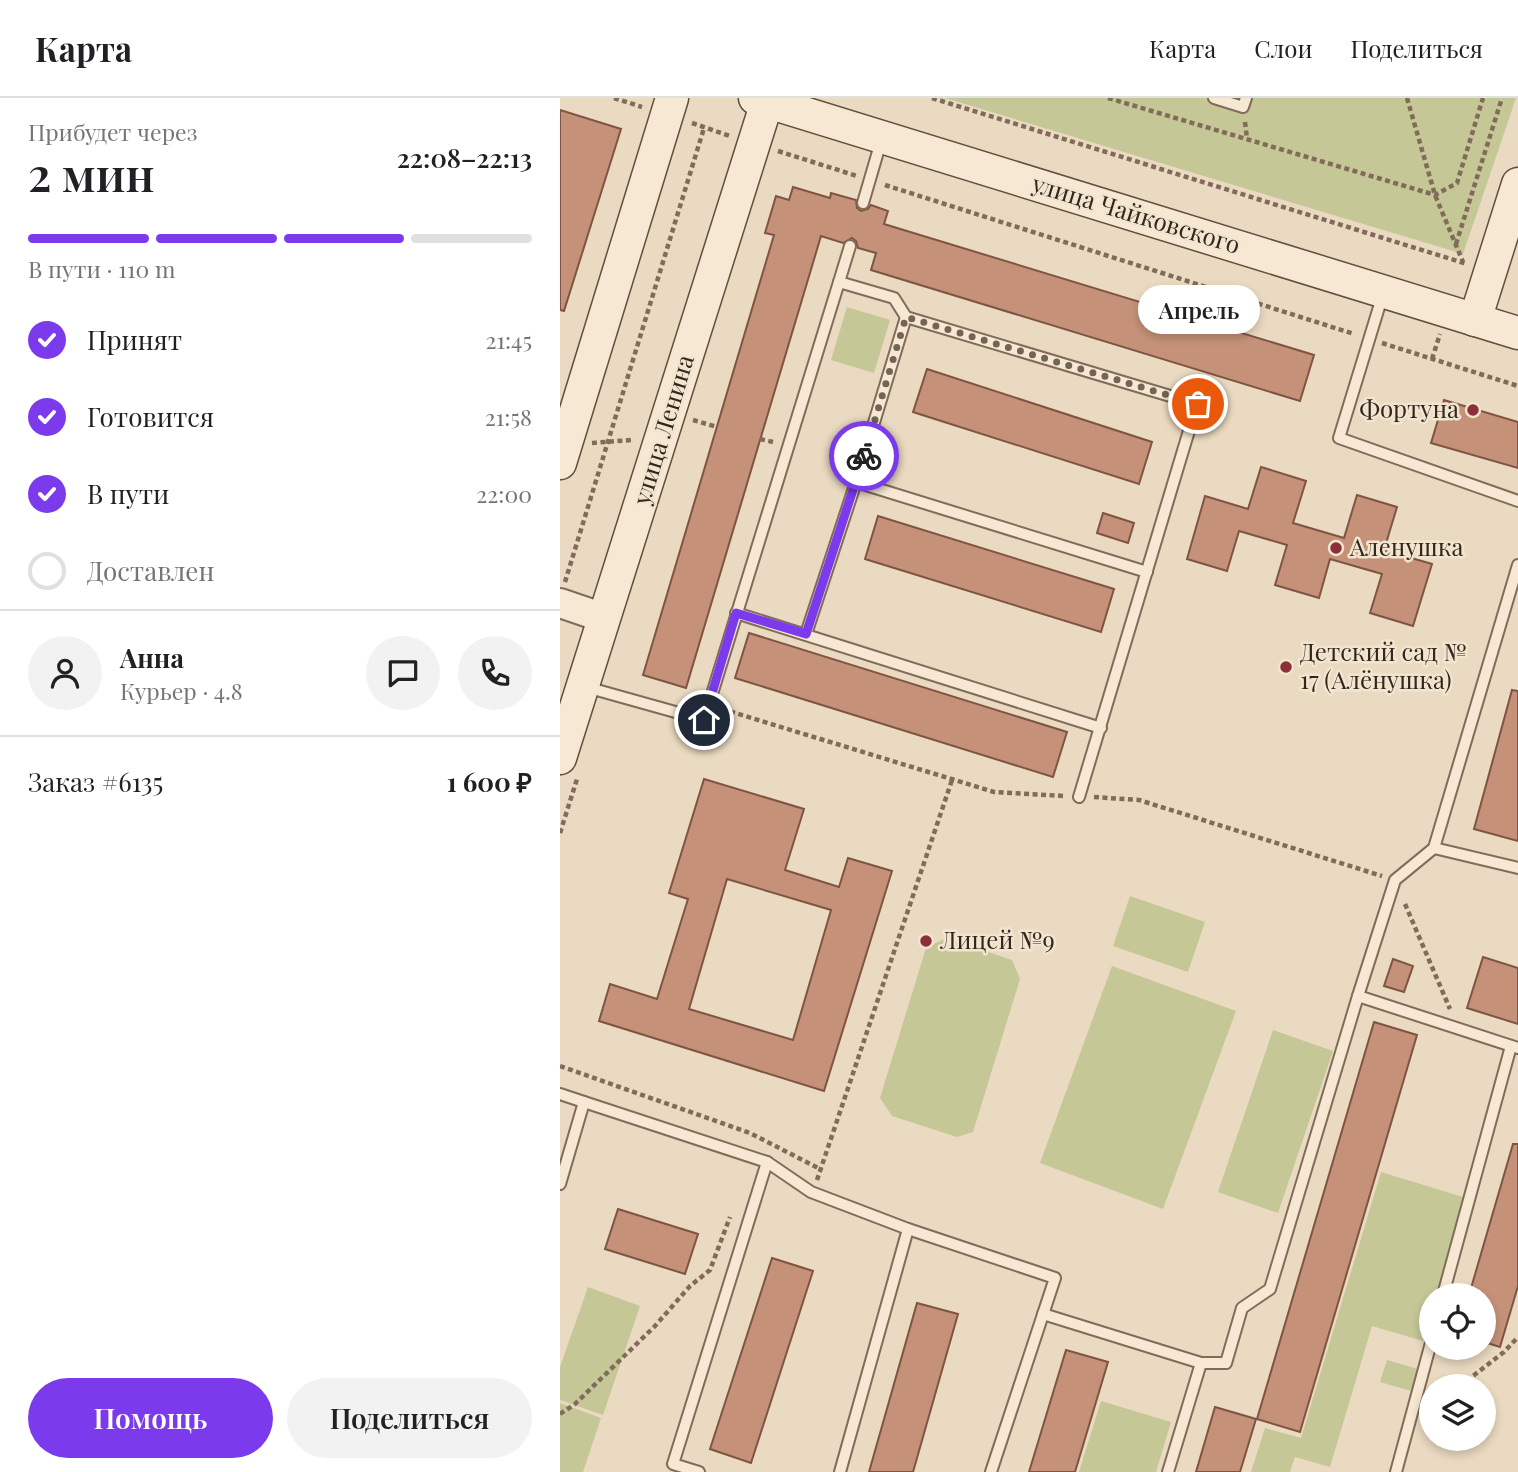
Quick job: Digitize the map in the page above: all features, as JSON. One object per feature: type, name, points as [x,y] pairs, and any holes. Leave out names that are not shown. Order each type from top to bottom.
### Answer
[{"type":"main road","name":"улица Чайковского","points":[[761,100],[1518,333]]},
{"type":"main road","name":"улица Ленина","points":[[560,758],[754,144],[761,100]]},
{"type":"main road","points":[[563,455],[657,103]]},
{"type":"main road","points":[[1475,320],[1476,270],[1518,184]]},
{"type":"street","points":[[562,595],[604,618]]},
{"type":"lane","points":[[1214,98],[1243,107],[1246,98]]},
{"type":"lane","points":[[863,203],[882,137]]},
{"type":"lane","points":[[583,686],[704,720],[850,246]]},
{"type":"lane","points":[[839,282],[894,299],[906,317],[1198,404],[1079,797]]},
{"type":"lane","points":[[1384,292],[1339,438],[1518,501]]},
{"type":"lane","points":[[806,634],[906,317]]},
{"type":"lane","points":[[856,482],[1147,572]]},
{"type":"lane","points":[[1043,1314],[1201,1363],[1226,1363],[1242,1308],[1270,1289],[1395,880],[1434,848],[1518,565]]},
{"type":"lane","points":[[736,613],[1101,728]]},
{"type":"lane","points":[[1434,848],[1518,868]]},
{"type":"lane","points":[[1358,996],[1514,1047],[1446,1283]]},
{"type":"lane","points":[[560,1094],[767,1162],[811,1192],[908,1229],[1055,1278],[991,1472]]},
{"type":"lane","points":[[560,1184],[584,1102]]},
{"type":"lane","points":[[698,1472],[672,1468],[767,1162]]},
{"type":"lane","points":[[840,1472],[908,1229]]},
{"type":"lane","points":[[1396,1472],[1426,1360]]},
{"type":"lane","points":[[1168,1472],[1201,1363]]},
{"type":"path","points":[[614,98],[657,103]]},
{"type":"path","points":[[932,98],[1476,270]]},
{"type":"path","points":[[1108,98],[1435,195],[1457,183],[1483,98]]},
{"type":"path","points":[[1407,98],[1435,195],[1456,244],[1476,270]]},
{"type":"path","points":[[1456,244],[1502,98]]},
{"type":"path","points":[[562,595],[704,128],[1518,386]]},
{"type":"path","points":[[689,419],[717,427]]},
{"type":"path","points":[[563,455],[608,442],[662,437]]},
{"type":"path","points":[[708,705],[994,792],[1139,800],[1395,880],[1458,1028]]},
{"type":"path","points":[[811,1192],[822,1170],[952,779]]},
{"type":"path","points":[[560,1066],[750,1132],[822,1170]]},
{"type":"path","points":[[560,1414],[575,1405],[655,1326],[690,1286],[709,1270],[734,1208]]},
{"type":"path","points":[[1476,1374],[1504,1352],[1518,1337]]},
{"type":"green space","points":[[945,98],[1516,98],[1463,254]]},
{"type":"green space","points":[[847,307],[890,320],[874,373],[831,360]]},
{"type":"green space","points":[[1130,896],[1205,922],[1188,972],[1113,946]]},
{"type":"green space","points":[[946,938],[1012,960],[1020,979],[973,1132],[957,1137],[892,1116],[880,1098],[926,948]]},
{"type":"green space","points":[[1112,966],[1236,1011],[1163,1209],[1040,1163]]},
{"type":"green space","points":[[1273,1030],[1333,1051],[1278,1213],[1218,1192]]},
{"type":"green space","points":[[1381,1172],[1473,1200],[1449,1283],[1419,1283],[1419,1340],[1372,1326],[1330,1467],[1295,1457],[1290,1472],[1251,1472],[1265,1428],[1301,1438]]},
{"type":"green space","points":[[588,1287],[640,1306],[603,1415],[560,1400],[560,1367]]},
{"type":"green space","points":[[1387,1360],[1418,1369],[1411,1391],[1380,1382]]},
{"type":"green space","points":[[1101,1401],[1171,1422],[1156,1472],[1079,1472]]},
{"type":"green space","points":[[560,1403],[601,1418],[583,1472],[560,1472]]},
{"type":"building","points":[[560,110],[621,129],[564,311],[560,310]]},
{"type":"building","points":[[793,187],[830,198],[831,193],[856,200],[857,208],[861,211],[871,205],[888,211],[884,224],[1314,355],[1300,401],[871,270],[876,253],[858,248],[852,238],[843,243],[821,236],[686,688],[643,675],[774,235],[765,233],[776,196],[789,200]]},
{"type":"building","points":[[927,369],[1152,442],[1139,484],[913,412]]},
{"type":"building","points":[[1444,400],[1518,422],[1518,468],[1431,443]]},
{"type":"building","name":"Аленушка","points":[[1261,467],[1306,481],[1293,523],[1344,538],[1357,495],[1397,507],[1384,550],[1432,564],[1413,626],[1370,613],[1382,574],[1330,559],[1319,598],[1275,585],[1287,545],[1239,531],[1227,571],[1187,559],[1205,496],[1248,509]]},
{"type":"building","points":[[1103,513],[1134,523],[1128,543],[1097,533]]},
{"type":"building","points":[[878,516],[1114,589],[1101,632],[865,559]]},
{"type":"building","points":[[749,633],[1067,732],[1053,777],[735,678]]},
{"type":"building","points":[[1512,690],[1518,691],[1518,841],[1474,829]]},
{"type":"building","name":"Лицей №9","points":[[704,779],[804,809],[785,870],[839,887],[848,858],[892,871],[824,1091],[599,1021],[610,984],[657,999],[688,899],[669,893]],"holes":[[[727,879],[831,910],[793,1040],[689,1009]]]},
{"type":"building","points":[[1483,957],[1518,968],[1518,1024],[1467,1008]]},
{"type":"building","points":[[1393,959],[1413,966],[1404,992],[1384,986]]},
{"type":"building","points":[[1374,1022],[1417,1035],[1300,1432],[1257,1419]]},
{"type":"building","points":[[1513,1144],[1518,1144],[1518,1286],[1500,1347],[1496,1346],[1496,1283],[1472,1283]]},
{"type":"building","points":[[618,1209],[698,1234],[685,1274],[605,1249]]},
{"type":"building","points":[[772,1258],[813,1271],[751,1463],[710,1449]]},
{"type":"building","points":[[917,1303],[958,1314],[913,1472],[869,1472]]},
{"type":"building","points":[[1066,1350],[1108,1362],[1075,1472],[1029,1472]]},
{"type":"building","points":[[1215,1407],[1256,1419],[1240,1472],[1196,1472]]},
{"type":"way so far","points":[[864,456],[906,317],[1198,404]]},
{"type":"place","name":"Апрель","points":[[1198,404]]},
{"type":"place","name":"Фортуна","points":[[1473,410]]},
{"type":"place","name":"Аленушка","points":[[1336,548]]},
{"type":"place","name":"Детский сад № 17 (Алёнушка)","points":[[1286,667]]},
{"type":"place","name":"Лицей №9","points":[[926,941]]},
{"type":"route","points":[[704,720],[736,613],[806,634],[864,456]]}]
